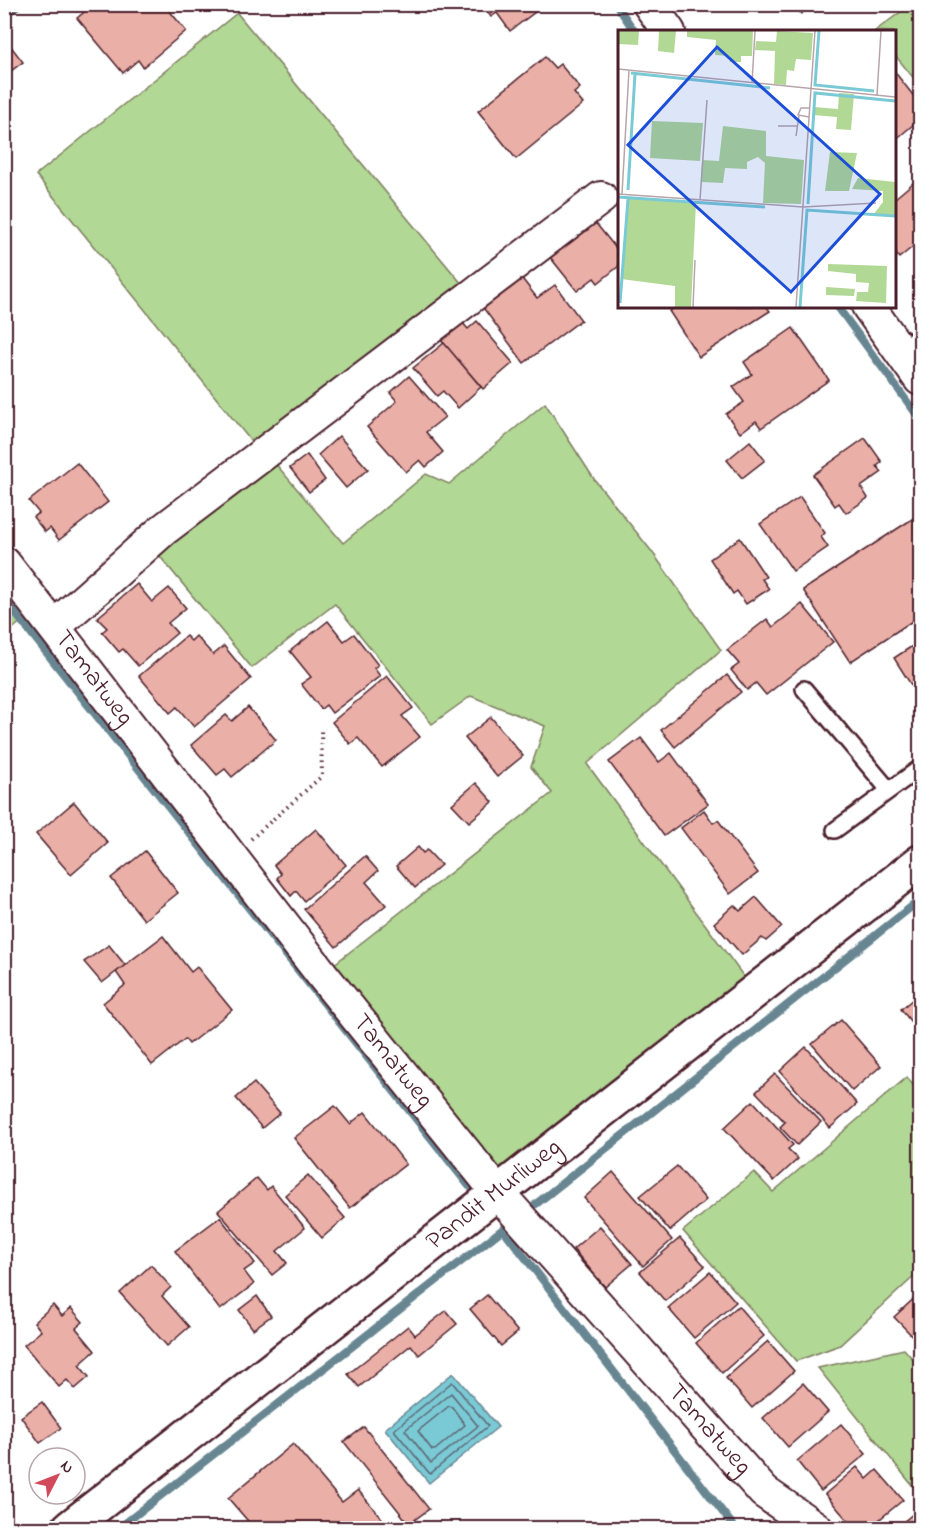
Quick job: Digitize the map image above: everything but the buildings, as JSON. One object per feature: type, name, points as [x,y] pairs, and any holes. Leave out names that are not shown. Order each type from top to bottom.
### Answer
[{"type":"street","points":[[649,4],[668,30]]},
{"type":"street","points":[[55,626],[172,523],[601,198]]},
{"type":"street","points":[[870,308],[910,343],[921,379]]},
{"type":"street","name":"Tamatweg","points":[[4,563],[55,626],[231,857],[498,1193],[764,1492],[816,1528]]},
{"type":"street","name":"Pandit Murliweg","points":[[69,1528],[921,862]]},
{"type":"lane","points":[[804,689],[889,790]]},
{"type":"lane","points":[[835,830],[921,768]]},
{"type":"path","points":[[231,857],[322,776],[321,727]]},
{"type":"green space","points":[[910,5],[920,5],[920,86],[895,55],[895,30],[876,30]]},
{"type":"green space","points":[[237,13],[462,284],[254,445],[36,175]]},
{"type":"green space","points":[[545,403],[594,479],[653,553],[721,650],[587,764],[747,981],[515,1164],[501,1169],[490,1166],[328,969],[552,793],[531,767],[545,726],[471,696],[432,724],[335,604],[252,668],[153,548],[269,456],[343,543],[426,474],[449,484]]},
{"type":"green space","points":[[5,599],[22,621],[4,635]]},
{"type":"green space","points":[[907,1077],[920,1094],[920,1271],[840,1345],[796,1361],[683,1231],[754,1172],[773,1192]]},
{"type":"green space","points":[[904,1349],[920,1367],[920,1495],[818,1368]]},
{"type":"water","points":[[453,1373],[498,1427],[429,1483],[385,1429]]},
{"type":"waterway","points":[[4,16],[19,4]]},
{"type":"waterway","points":[[616,4],[634,30]]},
{"type":"waterway","points":[[838,308],[920,419]]},
{"type":"waterway","points":[[4,599],[469,1186]]},
{"type":"waterway","points":[[536,1204],[920,900]]},
{"type":"waterway","points":[[119,1528],[503,1229],[735,1528]]}]
